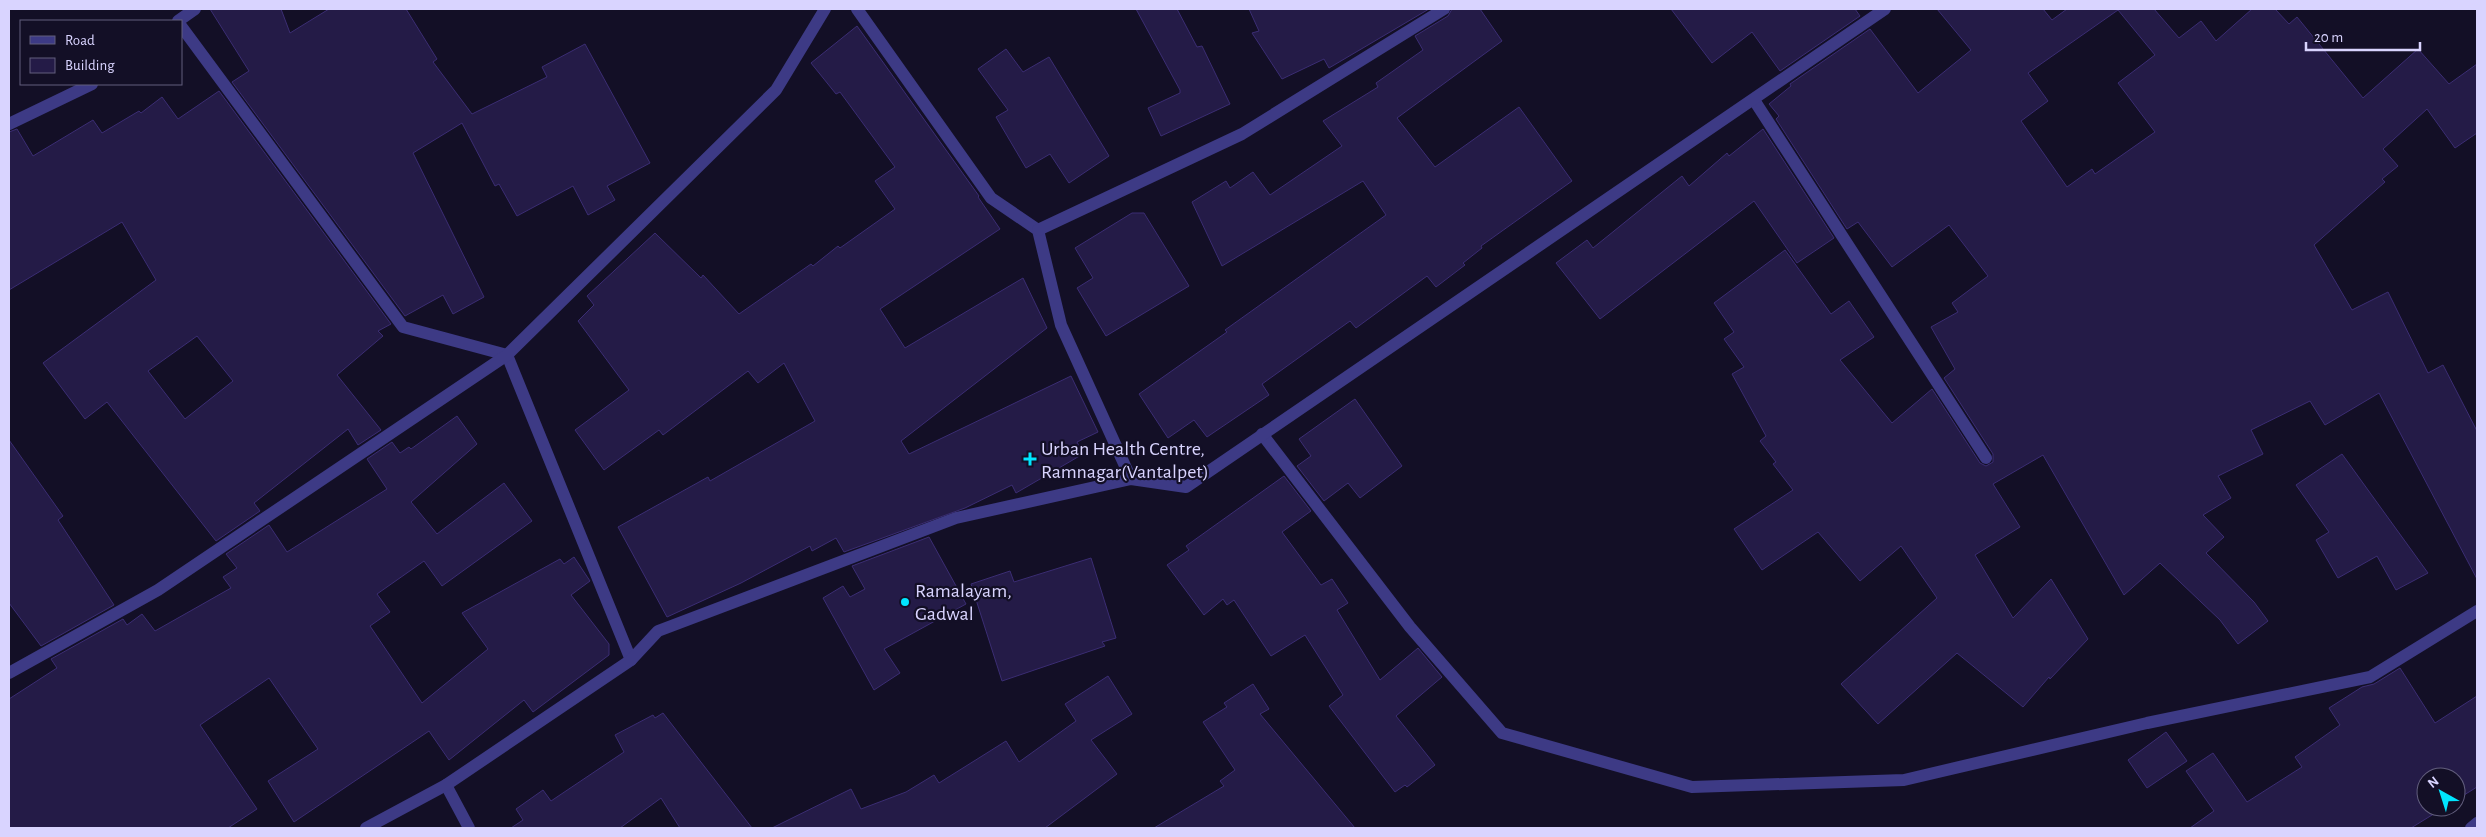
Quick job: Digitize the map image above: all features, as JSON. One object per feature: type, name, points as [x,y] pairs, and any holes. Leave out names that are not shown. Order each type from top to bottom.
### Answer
[{"type":"street","points":[[179,20],[195,9]]},
{"type":"street","points":[[9,673],[158,590],[507,355],[776,90],[824,9]]},
{"type":"street","points":[[858,9],[991,198],[1038,230],[1061,325],[1131,479]]},
{"type":"street","points":[[1038,230],[1242,134],[1444,9]]},
{"type":"street","points":[[366,828],[446,785],[631,660],[658,631],[956,518],[1131,479],[1186,487],[1885,9]]},
{"type":"street","points":[[182,27],[403,327],[507,355]]},
{"type":"street","points":[[9,124],[90,85]]},
{"type":"street","points":[[1754,100],[1986,458]]},
{"type":"street","points":[[507,355],[631,660]]},
{"type":"street","points":[[1262,434],[1410,627],[1502,733],[1692,787],[1904,780],[2147,723],[2370,677],[2477,611]]},
{"type":"street","points":[[446,785],[470,828]]},
{"type":"street","points":[[2471,828],[2477,823]]},
{"type":"building","points":[[210,9],[281,9],[290,33],[329,9],[406,9],[437,59],[433,62],[472,114],[547,77],[542,67],[585,44],[650,163],[607,186],[615,200],[588,215],[573,186],[517,216],[499,184],[495,186],[462,123],[413,153],[484,297],[453,314],[443,295],[405,316],[232,82],[249,71]]},
{"type":"building","points":[[1136,9],[1177,9],[1197,47],[1202,46],[1230,104],[1161,136],[1148,108],[1180,93],[1180,90]]},
{"type":"building","points":[[1249,9],[1429,9],[1329,68],[1324,59],[1282,79],[1252,33],[1259,31]]},
{"type":"building","points":[[1452,9],[1480,9],[1502,41],[1397,118],[1435,167],[1519,107],[1572,181],[1481,246],[1482,248],[1463,263],[1465,265],[1436,287],[1427,276],[1356,328],[1350,321],[1262,384],[1269,395],[1207,437],[1194,420],[1168,438],[1139,394],[1386,215],[1363,181],[1222,266],[1192,202],[1226,181],[1230,188],[1253,172],[1270,195],[1342,146],[1323,121],[1378,87],[1376,83],[1423,50],[1415,36],[1448,16]]},
{"type":"building","points":[[1671,9],[1855,9],[1860,16],[1780,71],[1752,32],[1712,63]]},
{"type":"building","points":[[1937,9],[2043,9],[2052,20],[2067,9],[2154,9],[2179,38],[2201,21],[2216,41],[2252,9],[2275,9],[2289,24],[2297,17],[2363,98],[2418,49],[2449,84],[2477,64],[2477,133],[2455,148],[2427,109],[2383,149],[2398,166],[2382,179],[2385,182],[2314,245],[2352,310],[2388,292],[2428,373],[2443,365],[2477,431],[2477,579],[2379,393],[2325,425],[2310,401],[2251,430],[2263,454],[2218,476],[2231,498],[2203,515],[2224,537],[2206,553],[2254,602],[2268,621],[2238,644],[2220,620],[2160,563],[2124,595],[2043,455],[1993,484],[2020,527],[1975,555],[2013,618],[2051,579],[2088,639],[2050,679],[2049,677],[2023,707],[1957,653],[1878,724],[1841,684],[1937,598],[1901,546],[1860,581],[1818,532],[1762,570],[1734,529],[1793,490],[1773,464],[1776,462],[1760,441],[1766,436],[1732,374],[1744,367],[1724,339],[1734,332],[1714,303],[1785,250],[1831,314],[1849,301],[1874,337],[1840,360],[1892,423],[1932,389],[1980,463],[1986,466],[1993,462],[1993,454],[1944,378],[1955,369],[1931,327],[1958,312],[1952,303],[1988,276],[1949,225],[1892,267],[1858,222],[1847,229],[1776,119],[1779,116],[1769,104],[1791,86],[1790,84],[1870,29],[1918,93],[1971,50]],"holes":[[[2118,10],[2155,55],[2118,83],[2155,132],[2095,174],[2092,169],[2067,187],[2021,121],[2048,101],[2028,73]]]},
{"type":"building","points":[[857,26],[979,196],[1000,229],[880,309],[905,348],[1023,278],[1047,328],[901,441],[909,454],[1071,376],[1098,432],[1077,442],[1083,454],[1016,493],[1012,485],[965,508],[844,552],[836,538],[812,551],[810,546],[741,583],[667,617],[618,527],[708,477],[710,481],[815,421],[784,363],[758,383],[748,371],[663,435],[659,430],[604,470],[575,430],[629,390],[578,321],[594,305],[587,296],[655,233],[701,278],[703,275],[739,314],[811,264],[813,266],[838,246],[840,248],[895,209],[875,181],[895,167],[840,92],[836,94],[811,63]]},
{"type":"building","points":[[1006,49],[1023,72],[1049,57],[1109,156],[1069,183],[1050,154],[1026,168],[996,117],[1008,110],[978,69]]},
{"type":"building","points":[[219,91],[391,324],[378,331],[383,336],[337,375],[381,430],[358,445],[348,429],[254,503],[260,511],[216,541],[107,402],[85,419],[43,363],[156,280],[122,222],[9,290],[9,132],[17,129],[33,156],[93,120],[102,133],[139,111],[141,113],[162,97],[178,119]],"holes":[[[197,336],[233,381],[185,419],[148,371]]]},
{"type":"building","points":[[1763,129],[1834,238],[1797,263],[1754,201],[1600,319],[1556,263],[1587,240],[1593,248],[1682,176],[1689,186],[1727,153],[1729,156]]},
{"type":"building","points":[[1132,213],[1144,213],[1189,286],[1106,336],[1077,288],[1093,278],[1075,248]]},
{"type":"building","points":[[1355,399],[1402,466],[1360,498],[1348,483],[1324,501],[1297,466],[1311,456],[1299,439]]},
{"type":"building","points":[[457,416],[477,444],[411,502],[437,534],[504,483],[532,521],[442,586],[424,561],[377,594],[390,612],[370,626],[422,703],[488,649],[462,613],[560,559],[564,564],[574,557],[590,581],[571,595],[609,644],[609,655],[533,712],[524,700],[449,760],[429,731],[294,822],[268,781],[318,749],[269,678],[200,725],[257,809],[228,828],[9,828],[9,699],[57,668],[51,659],[123,619],[127,625],[142,614],[155,631],[231,588],[223,577],[237,568],[226,554],[269,525],[287,552],[387,489],[367,459],[392,442],[400,453],[409,447],[411,449]]},
{"type":"building","points":[[9,440],[63,516],[58,520],[114,605],[41,646],[9,603]]},
{"type":"building","points":[[2342,454],[2428,573],[2396,590],[2377,556],[2338,578],[2316,540],[2329,532],[2296,485]]},
{"type":"building","points":[[1284,476],[1311,511],[1282,532],[1321,585],[1332,579],[1348,603],[1337,610],[1380,680],[1418,648],[1442,677],[1396,716],[1435,765],[1407,787],[1405,785],[1395,792],[1329,706],[1343,695],[1305,635],[1271,656],[1234,600],[1227,605],[1223,599],[1204,615],[1167,565],[1189,550],[1186,546]]},
{"type":"building","points":[[929,537],[966,604],[884,649],[900,673],[874,690],[823,598],[843,586],[850,597],[865,589],[852,566]]},
{"type":"building","points":[[1091,558],[1116,638],[1102,642],[1105,646],[1002,681],[971,584],[1010,571],[1014,582]]},
{"type":"building","points":[[2400,668],[2435,723],[2477,696],[2477,787],[2466,794],[2466,767],[2416,767],[2416,817],[2429,817],[2411,828],[2190,828],[2214,811],[2186,771],[2213,753],[2247,802],[2302,767],[2295,757],[2340,725],[2329,708],[2362,687],[2374,684]]},
{"type":"building","points":[[1108,676],[1132,714],[1091,740],[1117,774],[1045,828],[772,828],[851,789],[861,809],[906,792],[934,775],[939,783],[1006,741],[1019,762],[1076,721],[1065,704]]},
{"type":"building","points":[[1253,684],[1269,709],[1260,714],[1355,828],[1154,828],[1224,786],[1220,781],[1235,770],[1203,722],[1227,707],[1224,703]]},
{"type":"building","points":[[663,713],[752,828],[680,828],[661,798],[620,828],[511,828],[523,820],[516,809],[543,790],[551,801],[624,752],[615,735],[653,715],[655,718]]},
{"type":"building","points":[[2166,732],[2187,761],[2147,788],[2128,760]]},
{"type":"place","name":"Urban Health Centre, Ramnagar(Vantalpet)","points":[[1030,459]]},
{"type":"place","name":"Ramalayam, Gadwal","points":[[905,602]]}]
